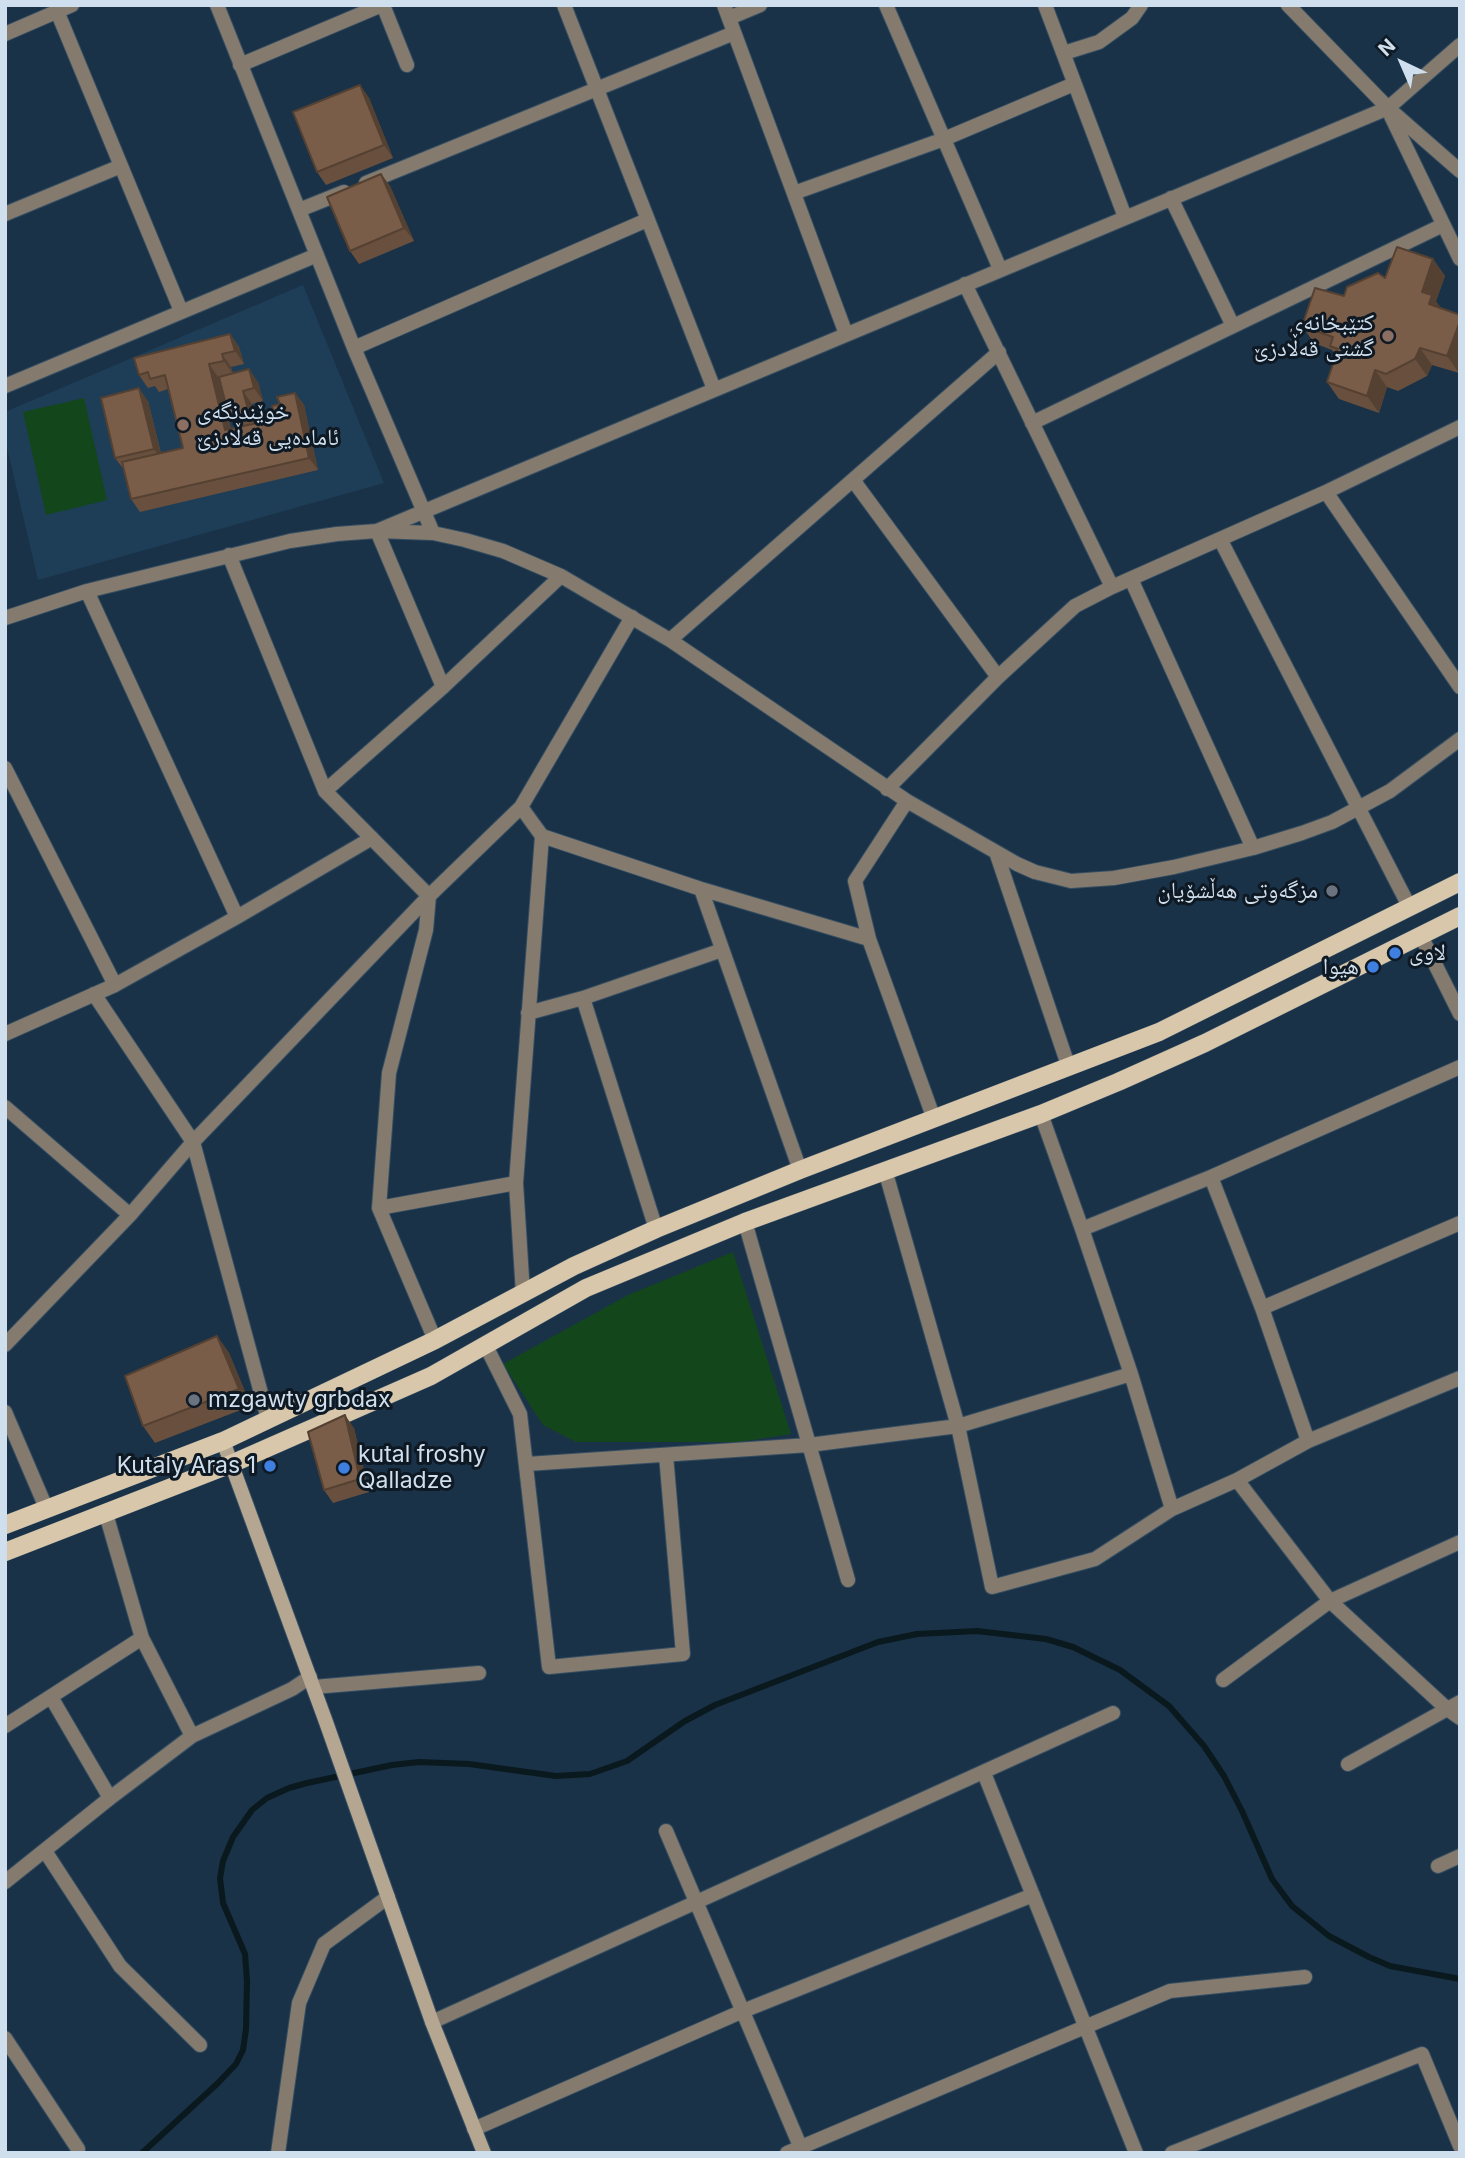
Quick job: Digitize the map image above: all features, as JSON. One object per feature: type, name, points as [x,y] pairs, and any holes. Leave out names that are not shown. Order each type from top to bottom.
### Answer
[{"type":"main road","points":[[5,1525],[223,1441],[435,1340],[574,1266],[656,1229],[800,1170],[1159,1032],[1460,882]]},
{"type":"main road","points":[[5,1552],[231,1464],[431,1376],[586,1288],[744,1222],[1041,1114],[1205,1043],[1460,916]]},
{"type":"street","points":[[5,34],[72,5]]},
{"type":"street","points":[[217,5],[354,348],[433,533]]},
{"type":"street","points":[[240,65],[383,5],[407,65]]},
{"type":"street","points":[[564,5],[714,389]]},
{"type":"street","points":[[760,5],[727,12],[846,334]]},
{"type":"street","points":[[886,5],[1000,269]]},
{"type":"street","points":[[1045,5],[1125,217]]},
{"type":"street","points":[[1064,53],[1099,42],[1132,18],[1141,5]]},
{"type":"street","points":[[1287,5],[1388,108],[1460,171]]},
{"type":"street","points":[[57,11],[181,311]]},
{"type":"street","points":[[299,210],[734,33]]},
{"type":"street","points":[[377,531],[1388,108],[1460,45]]},
{"type":"street","points":[[794,192],[944,139],[1074,83]]},
{"type":"street","points":[[1388,108],[1460,260]]},
{"type":"street","points":[[5,214],[121,166]]},
{"type":"street","points":[[1171,198],[1233,326]]},
{"type":"street","points":[[354,348],[647,220]]},
{"type":"street","points":[[1032,423],[1443,225]]},
{"type":"street","points":[[5,386],[317,255]]},
{"type":"street","points":[[965,284],[1112,587]]},
{"type":"street","points":[[670,640],[999,352]]},
{"type":"street","points":[[887,789],[998,677],[1075,606],[1326,492],[1460,427]]},
{"type":"street","points":[[853,480],[998,677]]},
{"type":"street","points":[[1326,492],[1460,687]]},
{"type":"street","points":[[377,531],[443,687]]},
{"type":"street","points":[[5,618],[87,591],[302,539],[377,531],[433,533],[503,551],[561,576],[670,640],[907,801],[1035,872],[1071,881],[1091,881],[1174,867],[1253,848],[1322,826],[1359,809],[1421,770],[1460,739]]},
{"type":"street","points":[[1220,539],[1410,908]]},
{"type":"street","points":[[229,555],[325,791],[429,896],[426,930],[389,1073],[379,1208],[435,1340]]},
{"type":"street","points":[[325,791],[443,687],[561,576]]},
{"type":"street","points":[[1131,579],[1253,848]]},
{"type":"street","points":[[87,591],[237,918]]},
{"type":"street","points":[[5,1345],[130,1215],[192,1142],[429,896],[521,807],[632,617]]},
{"type":"street","points":[[5,768],[115,985]]},
{"type":"street","points":[[907,801],[855,881],[869,939],[934,1119]]},
{"type":"street","points":[[521,807],[542,835],[701,889],[869,939]]},
{"type":"street","points":[[523,1294],[516,1183],[542,835]]},
{"type":"street","points":[[5,1034],[115,985],[237,918],[372,838]]},
{"type":"street","points":[[996,852],[1069,1068]]},
{"type":"street","points":[[701,889],[800,1170]]},
{"type":"street","points":[[1421,936],[1460,1014]]},
{"type":"street","points":[[528,1013],[583,998],[722,950]]},
{"type":"street","points":[[94,994],[192,1142],[268,1419]]},
{"type":"street","points":[[583,998],[656,1229]]},
{"type":"street","points":[[1082,1229],[1211,1177],[1460,1067]]},
{"type":"street","points":[[5,1107],[130,1215]]},
{"type":"street","points":[[1041,1114],[1131,1374],[1172,1509]]},
{"type":"street","points":[[885,1170],[958,1426],[992,1587],[1095,1559],[1172,1509],[1237,1480],[1308,1441],[1460,1378]]},
{"type":"street","points":[[1211,1177],[1262,1308],[1308,1441]]},
{"type":"street","points":[[379,1208],[516,1183]]},
{"type":"street","points":[[744,1222],[848,1580]]},
{"type":"street","points":[[1262,1308],[1460,1223]]},
{"type":"street","points":[[486,1346],[520,1413],[549,1667],[683,1654],[666,1455]]},
{"type":"street","points":[[527,1464],[809,1446],[958,1426],[1131,1374]]},
{"type":"street","points":[[5,1412],[47,1510]]},
{"type":"street","points":[[223,1441],[356,1803],[432,2022],[484,2153]]},
{"type":"street","points":[[1237,1480],[1330,1601],[1460,1718]]},
{"type":"street","points":[[106,1514],[142,1638],[192,1736]]},
{"type":"street","points":[[1223,1680],[1330,1601],[1460,1542]]},
{"type":"street","points":[[5,1726],[142,1638]]},
{"type":"street","points":[[5,1882],[192,1736],[292,1689],[312,1682],[479,1673]]},
{"type":"street","points":[[51,1697],[110,1798]]},
{"type":"street","points":[[1348,1764],[1460,1702]]},
{"type":"street","points":[[432,2022],[1113,1713]]},
{"type":"street","points":[[984,1773],[1136,2153]]},
{"type":"street","points":[[666,1831],[743,2011],[797,2151],[1170,1991],[1305,1977]]},
{"type":"street","points":[[45,1851],[120,1966],[200,2045]]},
{"type":"street","points":[[1438,1866],[1460,1856]]},
{"type":"street","points":[[474,2129],[743,2011],[1033,1895]]},
{"type":"street","points":[[278,2153],[299,2003],[324,1944],[388,1897]]},
{"type":"street","points":[[5,2038],[78,2149]]},
{"type":"street","points":[[1172,2153],[1422,2054],[1460,2146]]},
{"type":"shaded area","name":"خوێندنگەی ئامادەیی قەڵادزێ","points":[[303,285],[384,483],[38,580],[5,439],[5,412]]},
{"type":"green space","points":[[84,398],[107,500],[46,515],[23,412]]},
{"type":"green space","points":[[733,1252],[791,1434],[740,1442],[576,1442],[543,1425],[503,1364],[628,1295]]},
{"type":"building","points":[[360,85],[384,145],[317,172],[293,112]]},
{"type":"building","points":[[381,174],[404,228],[350,251],[327,197]]},
{"type":"building","name":"کتێبخانەی گشتی قەڵادزێ","points":[[1397,247],[1433,259],[1422,292],[1432,295],[1429,304],[1460,315],[1447,356],[1420,348],[1415,359],[1386,374],[1375,370],[1367,396],[1327,382],[1338,349],[1330,346],[1333,337],[1302,326],[1315,288],[1344,296],[1347,287],[1378,273],[1385,278]]},
{"type":"building","points":[[230,334],[235,351],[222,354],[224,361],[209,364],[225,430],[275,419],[272,406],[280,404],[277,397],[295,393],[309,458],[131,499],[122,462],[183,448],[165,375],[150,379],[148,372],[139,375],[134,358]]},
{"type":"building","points":[[249,369],[254,388],[243,391],[249,413],[229,417],[219,377]]},
{"type":"building","points":[[139,388],[154,449],[115,458],[101,398]]},
{"type":"building","points":[[217,1336],[239,1389],[143,1426],[125,1376]]},
{"type":"building","name":"kutal froshy Qalladze","points":[[345,1415],[360,1479],[324,1490],[308,1432]]},
{"type":"waterway","points":[[142,2153],[218,2083],[236,2064],[243,2050],[246,2029],[245,1954],[223,1903],[220,1878],[223,1861],[233,1837],[252,1810],[267,1798],[307,1783],[419,1762],[469,1764],[556,1776],[590,1774],[627,1761],[685,1721],[715,1705],[878,1642],[917,1634],[977,1631],[1046,1639],[1073,1647],[1120,1670],[1169,1706],[1204,1746],[1224,1776],[1242,1811],[1272,1879],[1292,1906],[1329,1936],[1369,1957],[1390,1966],[1460,1979]]},
{"type":"place","name":"کتێبخانەی گشتی قەڵادزێ","points":[[1388,336]]},
{"type":"place","name":"خوێندنگەی ئامادەیی قەڵادزێ","points":[[183,425]]},
{"type":"place","name":"مزگەوتی ھەڵشۆیان","points":[[1332,891]]},
{"type":"place","name":"لاوی","points":[[1395,953]]},
{"type":"place","name":"هیوا","points":[[1373,967]]},
{"type":"place","name":"mzgawty grbdax","points":[[194,1400]]},
{"type":"place","name":"Kutaly Aras 1","points":[[270,1466]]},
{"type":"place","name":"kutal froshy Qalladze","points":[[344,1468]]}]
